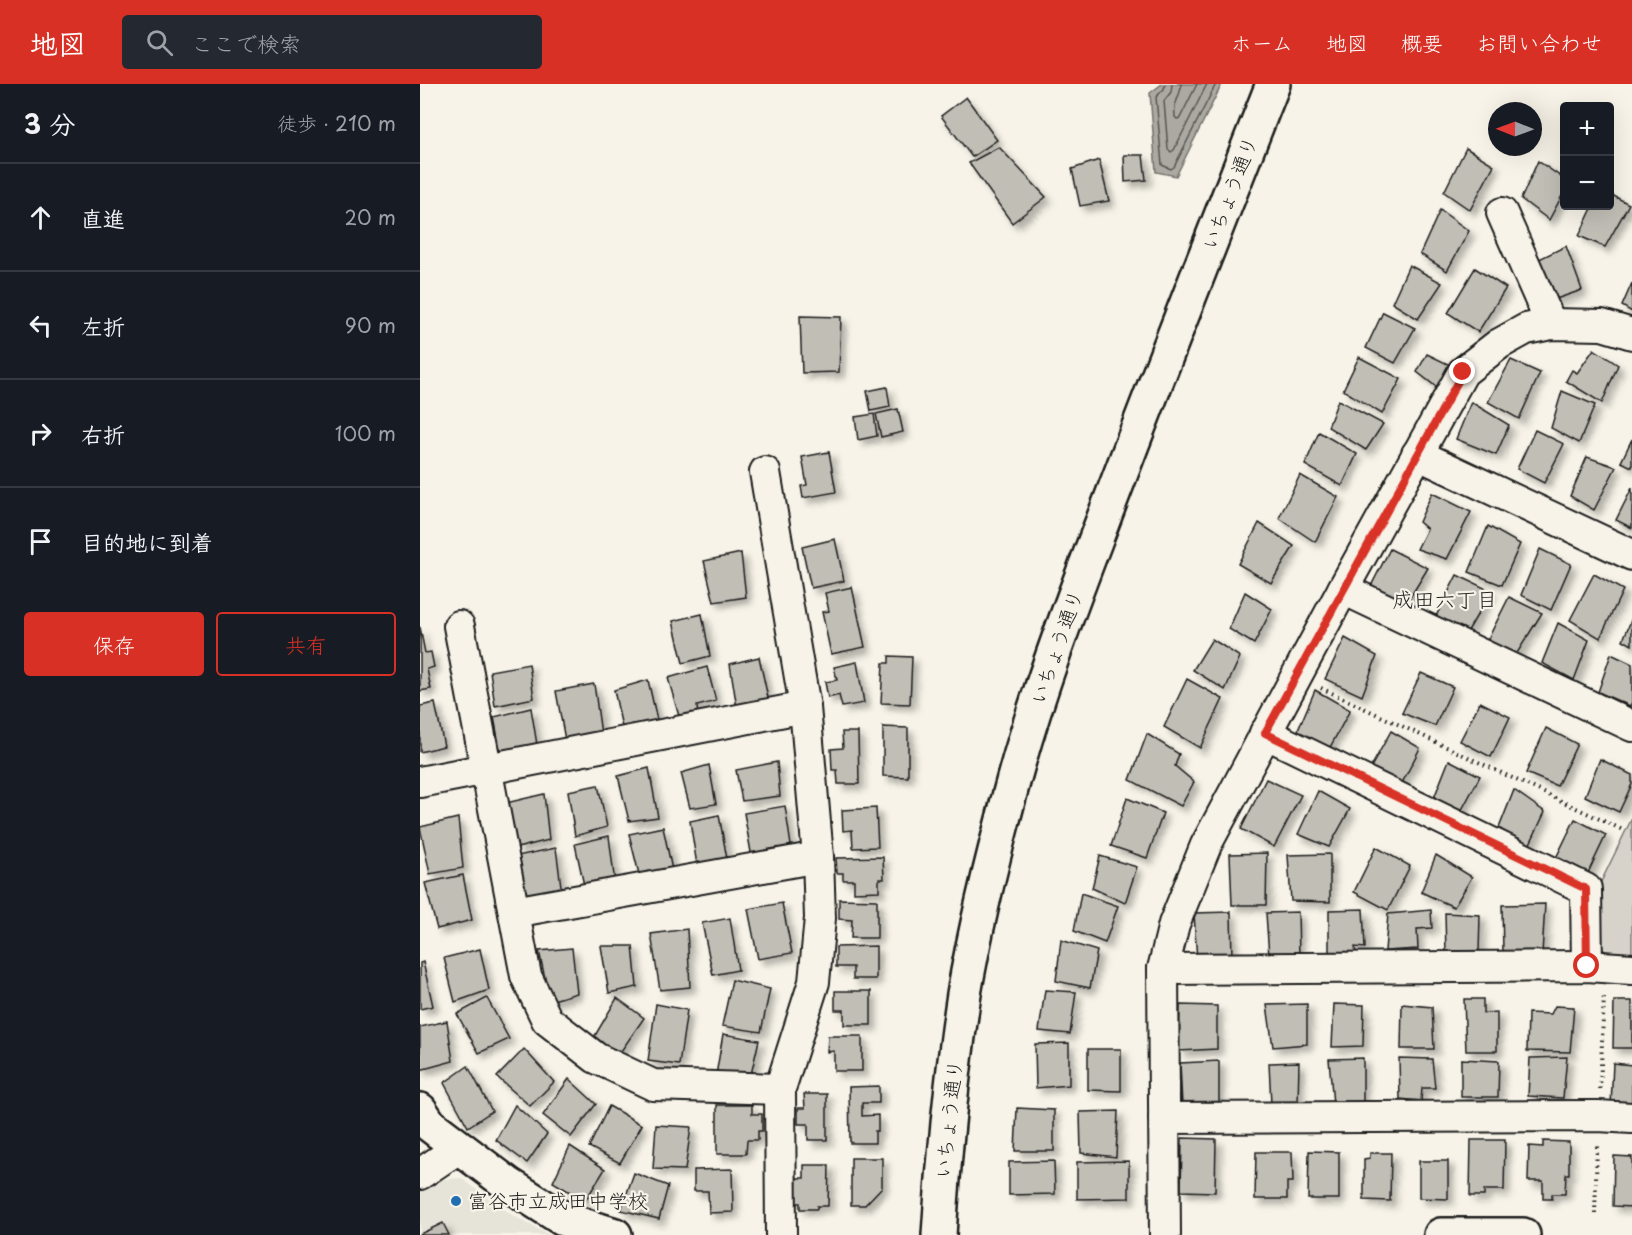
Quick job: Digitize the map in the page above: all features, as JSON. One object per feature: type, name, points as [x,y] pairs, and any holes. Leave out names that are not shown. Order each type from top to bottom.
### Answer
[{"type":"street","name":"いちょう通り","points":[[939,1235],[956,1057],[965,992],[983,899],[1013,779],[1050,659],[1273,84]]},
{"type":"street","points":[[1502,213],[1551,324]]},
{"type":"street","points":[[1165,1235],[1163,969],[1174,924],[1206,844],[1463,372],[1499,344],[1526,329],[1551,324],[1602,325],[1632,334]]},
{"type":"street","points":[[1417,454],[1632,555]]},
{"type":"street","points":[[765,472],[806,707],[818,857],[820,918],[814,982],[780,1089],[781,1235]]},
{"type":"street","points":[[1343,589],[1632,726]]},
{"type":"street","points":[[459,626],[526,976],[547,1020],[596,1058],[653,1085],[780,1089]]},
{"type":"street","points":[[420,782],[806,707]]},
{"type":"street","points":[[1265,733],[1586,889],[1587,966]]},
{"type":"street","points":[[514,912],[818,857]]},
{"type":"street","points":[[1163,969],[1587,966],[1632,969]]},
{"type":"street","points":[[420,1110],[430,1125],[508,1184],[563,1219],[615,1235]]},
{"type":"street","points":[[1164,1118],[1598,1116],[1632,1118]]},
{"type":"street","points":[[420,1174],[444,1160],[460,1147]]},
{"type":"street","points":[[1440,1235],[1523,1235]]},
{"type":"path","points":[[1296,676],[1626,831]]},
{"type":"shaded area","points":[[1632,818],[1632,958],[1610,956],[1598,944],[1600,884]]},
{"type":"shaded area","name":"富谷市立成田中学校","points":[[461,1178],[512,1215],[549,1235],[420,1235],[420,1187],[438,1180]]},
{"type":"water","points":[[1162,84],[1222,84],[1176,176],[1156,172],[1150,93]]},
{"type":"building","points":[[966,97],[997,140],[972,157],[941,116]]},
{"type":"building","points":[[999,147],[1046,197],[1012,223],[969,163]]},
{"type":"building","points":[[1466,148],[1494,165],[1470,210],[1444,192]]},
{"type":"building","points":[[1124,155],[1143,155],[1146,180],[1125,182]]},
{"type":"building","points":[[1099,160],[1109,201],[1080,206],[1072,169]]},
{"type":"building","points":[[1538,161],[1560,176],[1560,199],[1549,220],[1521,199]]},
{"type":"building","points":[[1614,196],[1629,204],[1605,247],[1579,236],[1591,210],[1614,210]]},
{"type":"building","points":[[1440,210],[1469,231],[1447,271],[1420,254]]},
{"type":"building","points":[[1566,246],[1582,290],[1553,300],[1535,261]]},
{"type":"building","points":[[1409,265],[1442,283],[1418,319],[1392,303]]},
{"type":"building","points":[[1475,268],[1506,288],[1478,332],[1448,313]]},
{"type":"building","points":[[1632,283],[1632,312],[1622,306]]},
{"type":"building","points":[[1383,312],[1415,328],[1395,363],[1366,348]]},
{"type":"building","points":[[800,316],[841,317],[839,372],[802,373]]},
{"type":"building","points":[[1594,349],[1618,365],[1602,403],[1566,381],[1572,370],[1577,373]]},
{"type":"building","points":[[1427,354],[1450,365],[1439,389],[1417,372]]},
{"type":"building","points":[[1359,357],[1401,379],[1382,414],[1343,390]]},
{"type":"building","points":[[1511,360],[1540,373],[1519,419],[1488,402]]},
{"type":"building","points":[[887,387],[890,407],[871,411],[867,391]]},
{"type":"building","points":[[1562,391],[1595,405],[1579,443],[1551,428]]},
{"type":"building","points":[[1338,400],[1383,424],[1366,450],[1328,427]]},
{"type":"building","points":[[1471,402],[1509,425],[1496,455],[1456,439]]},
{"type":"building","points":[[898,409],[903,432],[881,437],[876,414]]},
{"type":"building","points":[[874,414],[877,436],[858,440],[855,417]]},
{"type":"building","points":[[1535,430],[1564,444],[1544,483],[1517,469]]},
{"type":"building","points":[[1319,432],[1357,454],[1342,486],[1305,465]]},
{"type":"building","points":[[1632,439],[1632,467],[1621,462]]},
{"type":"building","points":[[829,452],[836,492],[803,498],[801,486],[807,485],[802,457]]},
{"type":"building","points":[[1587,457],[1616,467],[1594,510],[1570,496]]},
{"type":"building","points":[[1300,475],[1338,497],[1315,542],[1279,518]]},
{"type":"building","points":[[1632,488],[1632,528],[1616,520]]},
{"type":"building","points":[[1432,493],[1471,512],[1447,559],[1417,549],[1427,529],[1419,522]]},
{"type":"building","points":[[1259,523],[1294,546],[1271,583],[1238,564]]},
{"type":"building","points":[[1488,526],[1520,544],[1502,585],[1469,572]]},
{"type":"building","points":[[835,539],[844,581],[811,588],[802,547]]},
{"type":"building","points":[[1390,549],[1428,568],[1403,609],[1368,592]]},
{"type":"building","points":[[1540,549],[1571,564],[1551,610],[1521,595]]},
{"type":"building","points":[[741,553],[746,597],[714,602],[704,561]]},
{"type":"building","points":[[1594,574],[1623,590],[1600,638],[1570,620]]},
{"type":"building","points":[[1457,575],[1491,591],[1465,636],[1434,620]]},
{"type":"building","points":[[852,587],[865,647],[831,654],[822,612],[829,611],[825,593]]},
{"type":"building","points":[[1245,592],[1272,609],[1254,644],[1229,629]]},
{"type":"building","points":[[1509,597],[1542,613],[1514,658],[1486,643]]},
{"type":"building","points":[[702,614],[710,656],[683,663],[673,621]]},
{"type":"building","points":[[1632,618],[1632,645],[1623,640]]},
{"type":"building","points":[[1558,623],[1589,640],[1574,680],[1542,663]]},
{"type":"building","points":[[420,627],[425,653],[431,652],[434,667],[427,669],[431,689],[420,691]]},
{"type":"building","points":[[1345,638],[1377,656],[1362,696],[1325,679]]},
{"type":"building","points":[[1212,639],[1240,657],[1225,690],[1193,670]]},
{"type":"building","points":[[1611,654],[1632,664],[1632,702],[1630,706],[1598,692]]},
{"type":"building","points":[[889,656],[912,657],[910,704],[881,703],[883,663],[889,663]]},
{"type":"building","points":[[759,657],[769,702],[737,708],[730,664]]},
{"type":"building","points":[[857,662],[864,703],[842,707],[839,695],[828,698],[825,682],[837,680],[834,667]]},
{"type":"building","points":[[529,664],[534,698],[495,706],[490,671]]},
{"type":"building","points":[[707,667],[716,701],[697,706],[698,718],[681,723],[668,678]]},
{"type":"building","points":[[1421,673],[1453,687],[1435,726],[1402,713]]},
{"type":"building","points":[[1187,679],[1223,699],[1200,748],[1164,727]]},
{"type":"building","points":[[648,680],[658,724],[623,732],[614,690]]},
{"type":"building","points":[[594,684],[601,734],[565,740],[556,691]]},
{"type":"building","points":[[1315,690],[1350,710],[1328,751],[1296,735]]},
{"type":"building","points":[[1480,702],[1510,717],[1491,757],[1460,741]]},
{"type":"building","points":[[435,703],[444,746],[420,752],[420,706]]},
{"type":"building","points":[[531,708],[538,751],[502,760],[494,717]]},
{"type":"building","points":[[883,727],[908,728],[908,777],[883,776]]},
{"type":"building","points":[[1546,728],[1577,744],[1557,786],[1526,773]]},
{"type":"building","points":[[1391,731],[1420,748],[1400,787],[1370,769]]},
{"type":"building","points":[[842,732],[858,732],[859,784],[838,784],[837,770],[832,770],[831,749],[843,748]]},
{"type":"building","points":[[1147,734],[1179,754],[1175,766],[1194,782],[1181,806],[1130,780]]},
{"type":"building","points":[[1600,759],[1632,775],[1632,784],[1619,812],[1585,796]]},
{"type":"building","points":[[1449,760],[1480,776],[1458,817],[1432,803]]},
{"type":"building","points":[[777,762],[780,796],[742,801],[736,770]]},
{"type":"building","points":[[709,765],[716,804],[690,808],[681,773]]},
{"type":"building","points":[[649,768],[658,817],[629,821],[618,776]]},
{"type":"building","points":[[1266,779],[1301,795],[1274,847],[1241,829]]},
{"type":"building","points":[[598,785],[607,827],[575,836],[568,791]]},
{"type":"building","points":[[1514,790],[1545,812],[1528,848],[1499,828]]},
{"type":"building","points":[[1318,791],[1350,809],[1329,847],[1298,834]]},
{"type":"building","points":[[544,794],[549,840],[517,848],[506,803]]},
{"type":"building","points":[[1127,798],[1163,813],[1147,858],[1111,846]]},
{"type":"building","points":[[785,806],[792,852],[752,858],[744,813]]},
{"type":"building","points":[[876,808],[878,847],[853,848],[852,830],[843,831],[842,810]]},
{"type":"building","points":[[719,815],[727,859],[697,865],[690,821]]},
{"type":"building","points":[[458,818],[463,868],[430,874],[420,827]]},
{"type":"building","points":[[1575,819],[1606,835],[1586,877],[1555,860]]},
{"type":"building","points":[[663,827],[672,870],[640,878],[629,834]]},
{"type":"building","points":[[609,836],[615,884],[585,890],[575,844]]},
{"type":"building","points":[[1376,847],[1410,866],[1388,910],[1354,892]]},
{"type":"building","points":[[556,848],[562,894],[525,901],[517,856]]},
{"type":"building","points":[[1267,853],[1266,905],[1232,905],[1230,854]]},
{"type":"building","points":[[1330,854],[1330,902],[1291,901],[1288,855]]},
{"type":"building","points":[[1436,855],[1472,877],[1454,907],[1421,892]]},
{"type":"building","points":[[1100,856],[1137,867],[1125,903],[1092,888]]},
{"type":"building","points":[[883,857],[884,879],[879,879],[879,891],[854,892],[854,880],[843,880],[843,873],[837,873],[836,858]]},
{"type":"building","points":[[463,875],[472,920],[437,929],[425,883]]},
{"type":"building","points":[[1081,893],[1118,906],[1105,943],[1074,931]]},
{"type":"building","points":[[839,899],[877,900],[877,938],[851,938],[852,920],[839,919]]},
{"type":"building","points":[[782,903],[792,953],[758,959],[748,909]]},
{"type":"building","points":[[1545,904],[1542,954],[1503,952],[1502,905]]},
{"type":"building","points":[[1363,909],[1365,948],[1355,947],[1357,963],[1329,961],[1329,910]]},
{"type":"building","points":[[1431,910],[1432,928],[1417,929],[1418,949],[1385,951],[1388,914]]},
{"type":"building","points":[[1231,912],[1232,960],[1197,961],[1194,913]]},
{"type":"building","points":[[1298,912],[1299,957],[1269,956],[1266,913]]},
{"type":"building","points":[[1445,913],[1480,915],[1479,953],[1446,954]]},
{"type":"building","points":[[730,918],[738,970],[713,975],[702,923]]},
{"type":"building","points":[[687,929],[690,987],[660,990],[651,934]]},
{"type":"building","points":[[1061,940],[1097,951],[1090,988],[1056,981]]},
{"type":"building","points":[[601,946],[633,946],[637,987],[609,993]]},
{"type":"building","points":[[876,946],[876,979],[853,979],[853,967],[836,967],[836,947]]},
{"type":"building","points":[[572,948],[577,993],[550,1001],[539,951]]},
{"type":"building","points":[[480,949],[489,990],[455,1002],[444,958]]},
{"type":"building","points":[[423,962],[433,1006],[420,1009],[420,963]]},
{"type":"building","points":[[732,980],[770,989],[761,1032],[722,1026]]},
{"type":"building","points":[[1045,990],[1076,992],[1070,1034],[1039,1031]]},
{"type":"building","points":[[835,991],[871,991],[871,1025],[844,1025],[844,1010],[835,1010]]},
{"type":"building","points":[[487,998],[509,1039],[479,1053],[457,1014]]},
{"type":"building","points":[[617,998],[644,1018],[619,1054],[593,1039]]},
{"type":"building","points":[[1464,999],[1483,999],[1483,1013],[1497,1012],[1497,1051],[1466,1051]]},
{"type":"building","points":[[1614,1001],[1632,1001],[1632,1048],[1613,1048]]},
{"type":"building","points":[[656,1004],[687,1010],[679,1065],[648,1061]]},
{"type":"building","points":[[1307,1004],[1307,1044],[1273,1047],[1267,1005]]},
{"type":"building","points":[[1334,1004],[1364,1005],[1363,1046],[1332,1047]]},
{"type":"building","points":[[1402,1004],[1432,1007],[1434,1049],[1401,1049]]},
{"type":"building","points":[[1180,1005],[1217,1006],[1217,1049],[1179,1051]]},
{"type":"building","points":[[1555,1006],[1574,1007],[1570,1052],[1527,1051],[1528,1013],[1551,1014]]},
{"type":"building","points":[[447,1021],[453,1061],[420,1070],[420,1027]]},
{"type":"building","points":[[723,1034],[759,1040],[750,1079],[716,1075]]},
{"type":"building","points":[[828,1036],[862,1036],[862,1071],[834,1071],[834,1051],[827,1052]]},
{"type":"building","points":[[1069,1043],[1069,1085],[1036,1088],[1035,1044]]},
{"type":"building","points":[[524,1049],[554,1082],[530,1106],[497,1077]]},
{"type":"building","points":[[1088,1049],[1121,1049],[1121,1091],[1088,1090]]},
{"type":"building","points":[[1567,1057],[1563,1098],[1528,1096],[1530,1058]]},
{"type":"building","points":[[1363,1058],[1363,1105],[1333,1104],[1329,1059]]},
{"type":"building","points":[[1399,1058],[1432,1059],[1435,1088],[1422,1088],[1421,1101],[1400,1099]]},
{"type":"building","points":[[1461,1059],[1499,1061],[1498,1097],[1461,1097]]},
{"type":"building","points":[[1219,1061],[1219,1106],[1182,1105],[1180,1063]]},
{"type":"building","points":[[1299,1062],[1298,1104],[1271,1104],[1269,1063]]},
{"type":"building","points":[[1613,1063],[1632,1065],[1632,1107],[1611,1106]]},
{"type":"building","points":[[468,1066],[492,1111],[468,1127],[444,1083]]},
{"type":"building","points":[[569,1079],[596,1104],[571,1137],[543,1115]]},
{"type":"building","points":[[879,1086],[879,1103],[862,1103],[862,1116],[878,1115],[875,1143],[850,1143],[849,1087]]},
{"type":"building","points":[[804,1094],[827,1094],[827,1140],[808,1140],[808,1124],[798,1124],[798,1108],[805,1108]]},
{"type":"building","points":[[515,1105],[547,1134],[527,1163],[496,1140]]},
{"type":"building","points":[[717,1105],[752,1105],[752,1114],[762,1114],[762,1131],[758,1131],[758,1140],[747,1140],[746,1154],[717,1154]]},
{"type":"building","points":[[609,1106],[642,1125],[620,1163],[589,1147]]},
{"type":"building","points":[[1017,1108],[1054,1110],[1054,1151],[1015,1151]]},
{"type":"building","points":[[1118,1111],[1116,1157],[1081,1153],[1080,1112]]},
{"type":"building","points":[[656,1125],[691,1127],[685,1170],[653,1169]]},
{"type":"building","points":[[1182,1138],[1216,1139],[1215,1192],[1181,1191]]},
{"type":"building","points":[[1471,1140],[1505,1140],[1504,1190],[1484,1190],[1484,1196],[1470,1196]]},
{"type":"building","points":[[1543,1141],[1569,1142],[1569,1174],[1566,1174],[1565,1194],[1552,1194],[1552,1199],[1543,1199],[1543,1181],[1528,1181],[1529,1146],[1543,1147]]},
{"type":"building","points":[[570,1146],[605,1169],[585,1201],[553,1182]]},
{"type":"building","points":[[1309,1151],[1339,1152],[1339,1199],[1308,1199]]},
{"type":"building","points":[[1256,1152],[1292,1152],[1293,1182],[1287,1182],[1287,1199],[1255,1199]]},
{"type":"building","points":[[1370,1153],[1391,1153],[1390,1201],[1364,1200],[1364,1159],[1370,1158]]},
{"type":"building","points":[[1614,1156],[1632,1157],[1632,1207],[1613,1206]]},
{"type":"building","points":[[851,1158],[882,1158],[882,1187],[865,1205],[851,1205]]},
{"type":"building","points":[[1054,1161],[1055,1194],[1009,1195],[1009,1162]]},
{"type":"building","points":[[1129,1161],[1129,1198],[1077,1199],[1077,1162]]},
{"type":"building","points":[[1419,1161],[1448,1161],[1448,1199],[1419,1198]]},
{"type":"building","points":[[804,1165],[829,1165],[828,1206],[817,1206],[817,1209],[800,1209],[800,1203],[795,1203],[795,1178],[804,1178]]},
{"type":"building","points":[[732,1169],[733,1212],[709,1213],[708,1191],[694,1191],[694,1170]]},
{"type":"building","points":[[634,1173],[668,1186],[659,1219],[621,1210]]},
{"type":"building","points":[[443,1223],[449,1235],[420,1235],[420,1234]]},
{"type":"place","name":"富谷市立成田中学校","points":[[456,1201]]},
{"type":"district","name":"成田六丁目","points":[[1445,600]]},
{"type":"route","points":[[1463,372],[1265,733],[1586,889],[1587,966]]}]
